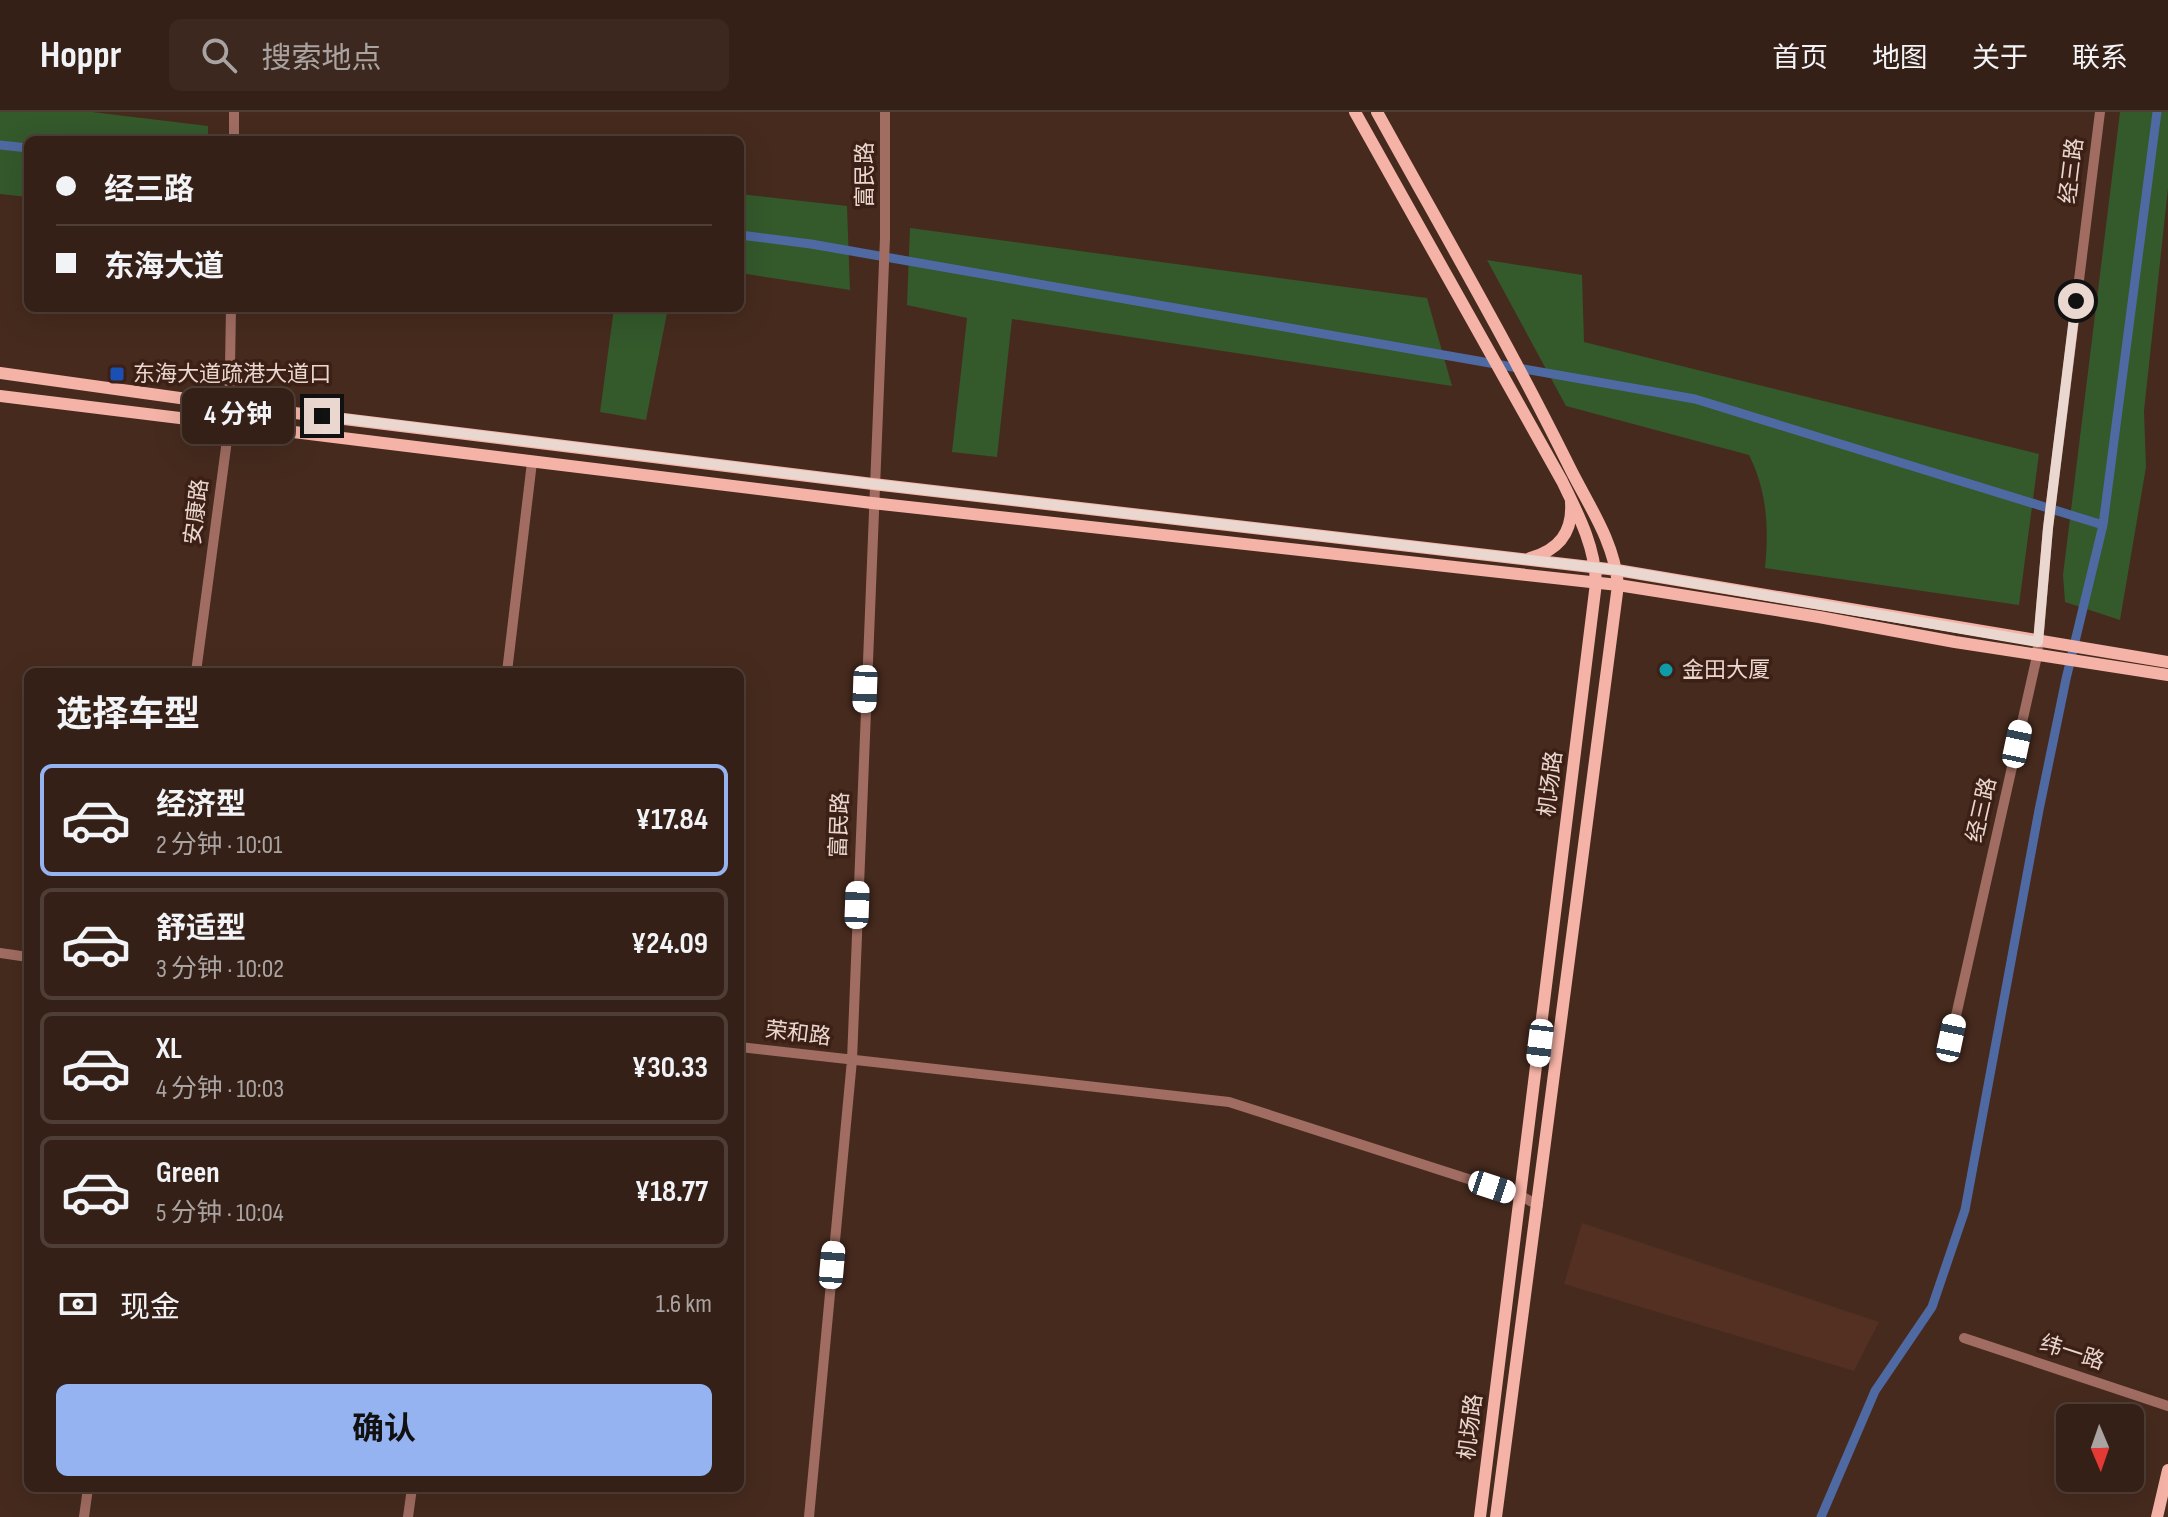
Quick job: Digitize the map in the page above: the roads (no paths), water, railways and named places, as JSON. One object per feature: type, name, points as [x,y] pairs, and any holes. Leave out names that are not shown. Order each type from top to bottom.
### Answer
[{"type":"main road","name":"机场路","points":[[1355,112],[1571,499],[1587,533],[1595,569],[1596,583],[1480,1517]]},
{"type":"main road","name":"机场路","points":[[1377,112],[1538,405],[1607,537],[1617,570],[1618,585],[1496,1517]]},
{"type":"main road","points":[[0,373],[230,405],[873,484],[1617,570],[2043,650]]},
{"type":"main road","points":[[0,396],[872,503],[1618,585],[2043,650],[2168,662]]},
{"type":"main road","points":[[1521,560],[1551,550],[1564,539],[1570,526],[1571,499]]},
{"type":"main road","points":[[2094,657],[2168,675]]},
{"type":"main road","points":[[2157,1517],[2168,1470]]},
{"type":"street","points":[[234,112],[234,135]]},
{"type":"street","name":"富民路","points":[[809,1517],[852,1060],[885,238],[885,112]]},
{"type":"street","name":"经三路","points":[[1951,1038],[2043,650],[2048,528],[2100,112]]},
{"type":"street","name":"安康路","points":[[197,668],[229,425],[231,312]]},
{"type":"street","points":[[507,668],[532,462]]},
{"type":"street","points":[[0,953],[24,956]]},
{"type":"street","name":"荣和路","points":[[744,1047],[1229,1102],[1521,1196],[1538,1205]]},
{"type":"street","name":"纬一路","points":[[1964,1338],[2168,1406]]},
{"type":"street","points":[[84,1517],[87,1492]]},
{"type":"street","points":[[408,1517],[411,1492]]},
{"type":"waterway","points":[[1821,1517],[1875,1391],[1932,1307],[1965,1210],[2039,810],[2103,525],[2157,112]]},
{"type":"waterway","points":[[0,145],[24,148]]},
{"type":"waterway","points":[[744,236],[811,244],[1695,399],[2103,525]]},
{"type":"place","name":"东海大道疏港大道口","points":[[117,374]]},
{"type":"place","name":"金田大厦","points":[[1666,670]]}]
